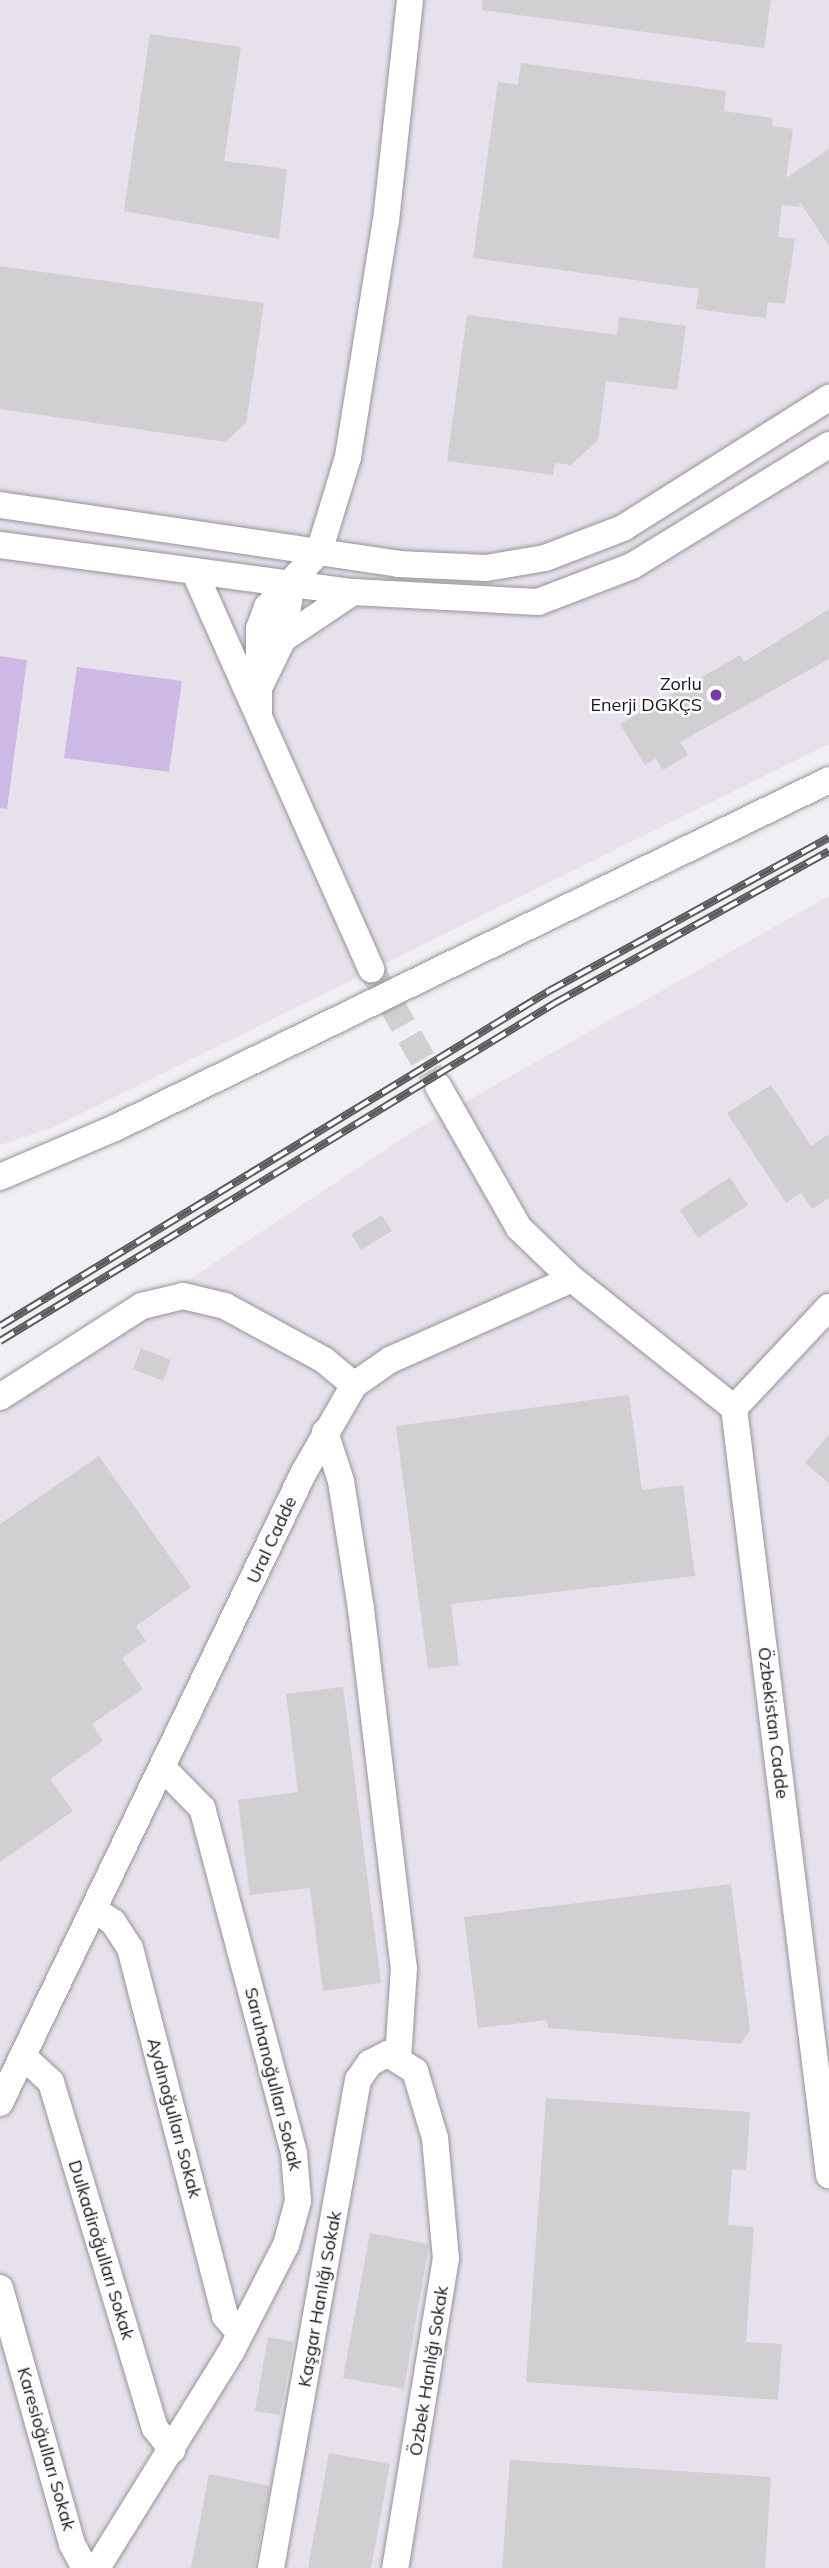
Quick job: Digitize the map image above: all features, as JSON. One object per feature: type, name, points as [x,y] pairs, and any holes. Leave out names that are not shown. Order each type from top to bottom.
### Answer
[{"type":"street","points":[[259,701],[259,629],[267,607],[293,585],[319,552],[348,457],[386,220],[410,0]]},
{"type":"street","points":[[0,505],[319,552],[486,568],[545,558],[622,528],[829,398]]},
{"type":"street","points":[[0,545],[353,592],[538,602],[632,566],[829,445]]},
{"type":"street","points":[[194,571],[259,701],[371,969]]},
{"type":"street","points":[[259,701],[283,639],[293,585]]},
{"type":"street","points":[[283,639],[353,592]]},
{"type":"street","points":[[0,1177],[115,1128],[829,779]]},
{"type":"street","points":[[438,1086],[519,1228],[572,1279],[734,1408],[829,1307]]},
{"type":"street","name":"Ural Cadde","points":[[0,2103],[96,1911],[325,1432],[354,1385],[390,1360],[572,1279]]},
{"type":"street","points":[[0,1397],[142,1306],[183,1296],[225,1306],[324,1360],[354,1385]]},
{"type":"street","name":"Özbekistan Cadde","points":[[734,1408],[829,2175]]},
{"type":"street","points":[[325,1432],[341,1481],[361,1609],[403,1954],[398,2057]]},
{"type":"street","name":"Saruhanoğulları Sokak","points":[[97,2568],[173,2450],[240,2333],[292,2231],[297,2169],[202,1808],[164,1769]]},
{"type":"street","name":"Aydınoğulları Sokak","points":[[96,1911],[113,1922],[130,1948],[225,2316],[240,2333]]},
{"type":"street","name":"Dulkadiroğulları Sokak","points":[[23,2056],[43,2068],[51,2082],[155,2428],[173,2450]]},
{"type":"street","name":"Kaşgar Hanlığı Sokak","points":[[271,2568],[358,2080],[378,2058],[398,2057]]},
{"type":"street","name":"Özbek Hanlığı Sokak","points":[[395,2568],[446,2258],[435,2138],[415,2071],[398,2057]]},
{"type":"street","name":"Karesioğulları Sokak","points":[[0,2288],[72,2544],[85,2568]]},
{"type":"shaded area","points":[[0,0],[829,0],[829,744],[52,1128],[0,1145]]},
{"type":"shaded area","points":[[0,656],[27,660],[7,809],[0,808]]},
{"type":"shaded area","points":[[77,667],[182,681],[169,772],[64,758]]},
{"type":"shaded area","points":[[829,896],[829,2568],[0,2568],[0,1405],[412,1132]]},
{"type":"building","points":[[482,0],[771,0],[764,48],[482,10]]},
{"type":"building","points":[[150,34],[241,47],[224,161],[287,169],[279,239],[124,211]]},
{"type":"building","points":[[521,63],[726,91],[724,111],[773,118],[772,126],[793,129],[786,178],[829,149],[829,246],[800,202],[799,207],[782,205],[778,237],[795,239],[785,304],[768,302],[766,318],[696,309],[699,289],[473,258],[498,82],[518,85]]},
{"type":"building","points":[[0,266],[264,303],[246,423],[225,442],[0,409]]},
{"type":"building","points":[[467,315],[617,335],[619,317],[686,326],[677,390],[606,381],[598,440],[571,465],[555,463],[553,475],[447,461]]},
{"type":"building","points":[[829,609],[829,659],[680,742],[688,755],[663,770],[656,758],[645,765],[620,724],[740,655],[744,662]]},
{"type":"building","points":[[771,1085],[811,1146],[829,1134],[829,1198],[812,1209],[801,1193],[786,1203],[727,1113]]},
{"type":"building","points":[[730,1177],[748,1205],[698,1238],[680,1210]]},
{"type":"building","points":[[382,1215],[392,1231],[361,1250],[351,1234]]},
{"type":"building","points":[[141,1348],[171,1360],[163,1381],[133,1369]]},
{"type":"building","points":[[629,1395],[642,1490],[683,1485],[695,1576],[451,1604],[459,1665],[428,1669],[396,1426]]},
{"type":"building","points":[[829,1434],[829,1483],[805,1463]]},
{"type":"building","points":[[99,1456],[191,1587],[136,1626],[146,1641],[122,1658],[143,1689],[92,1724],[103,1741],[50,1779],[73,1811],[0,1862],[0,1524]]},
{"type":"building","points":[[343,1687],[381,1983],[323,1991],[310,1888],[250,1895],[238,1800],[298,1792],[286,1694]]},
{"type":"building","points":[[731,1884],[750,2030],[741,2044],[548,2028],[547,2020],[478,2028],[464,1917]]},
{"type":"building","points":[[546,2098],[750,2112],[746,2170],[732,2169],[728,2225],[754,2227],[746,2342],[782,2344],[778,2400],[526,2382]]},
{"type":"building","points":[[370,2233],[429,2244],[404,2389],[343,2378]]},
{"type":"building","points":[[268,2337],[294,2342],[280,2415],[255,2411]]},
{"type":"building","points":[[329,2453],[390,2464],[371,2568],[308,2568]]},
{"type":"building","points":[[510,2460],[771,2477],[765,2568],[502,2568]]},
{"type":"building","points":[[209,2474],[270,2486],[254,2568],[191,2568]]},
{"type":"tunnel","points":[[371,969],[438,1086]]},
{"type":"railway","points":[[0,1326],[549,991],[829,838]]},
{"type":"railway","points":[[0,1341],[555,1003],[829,851]]},
{"type":"place","name":"Zorlu Enerji DGKÇS","points":[[716,695]]}]
